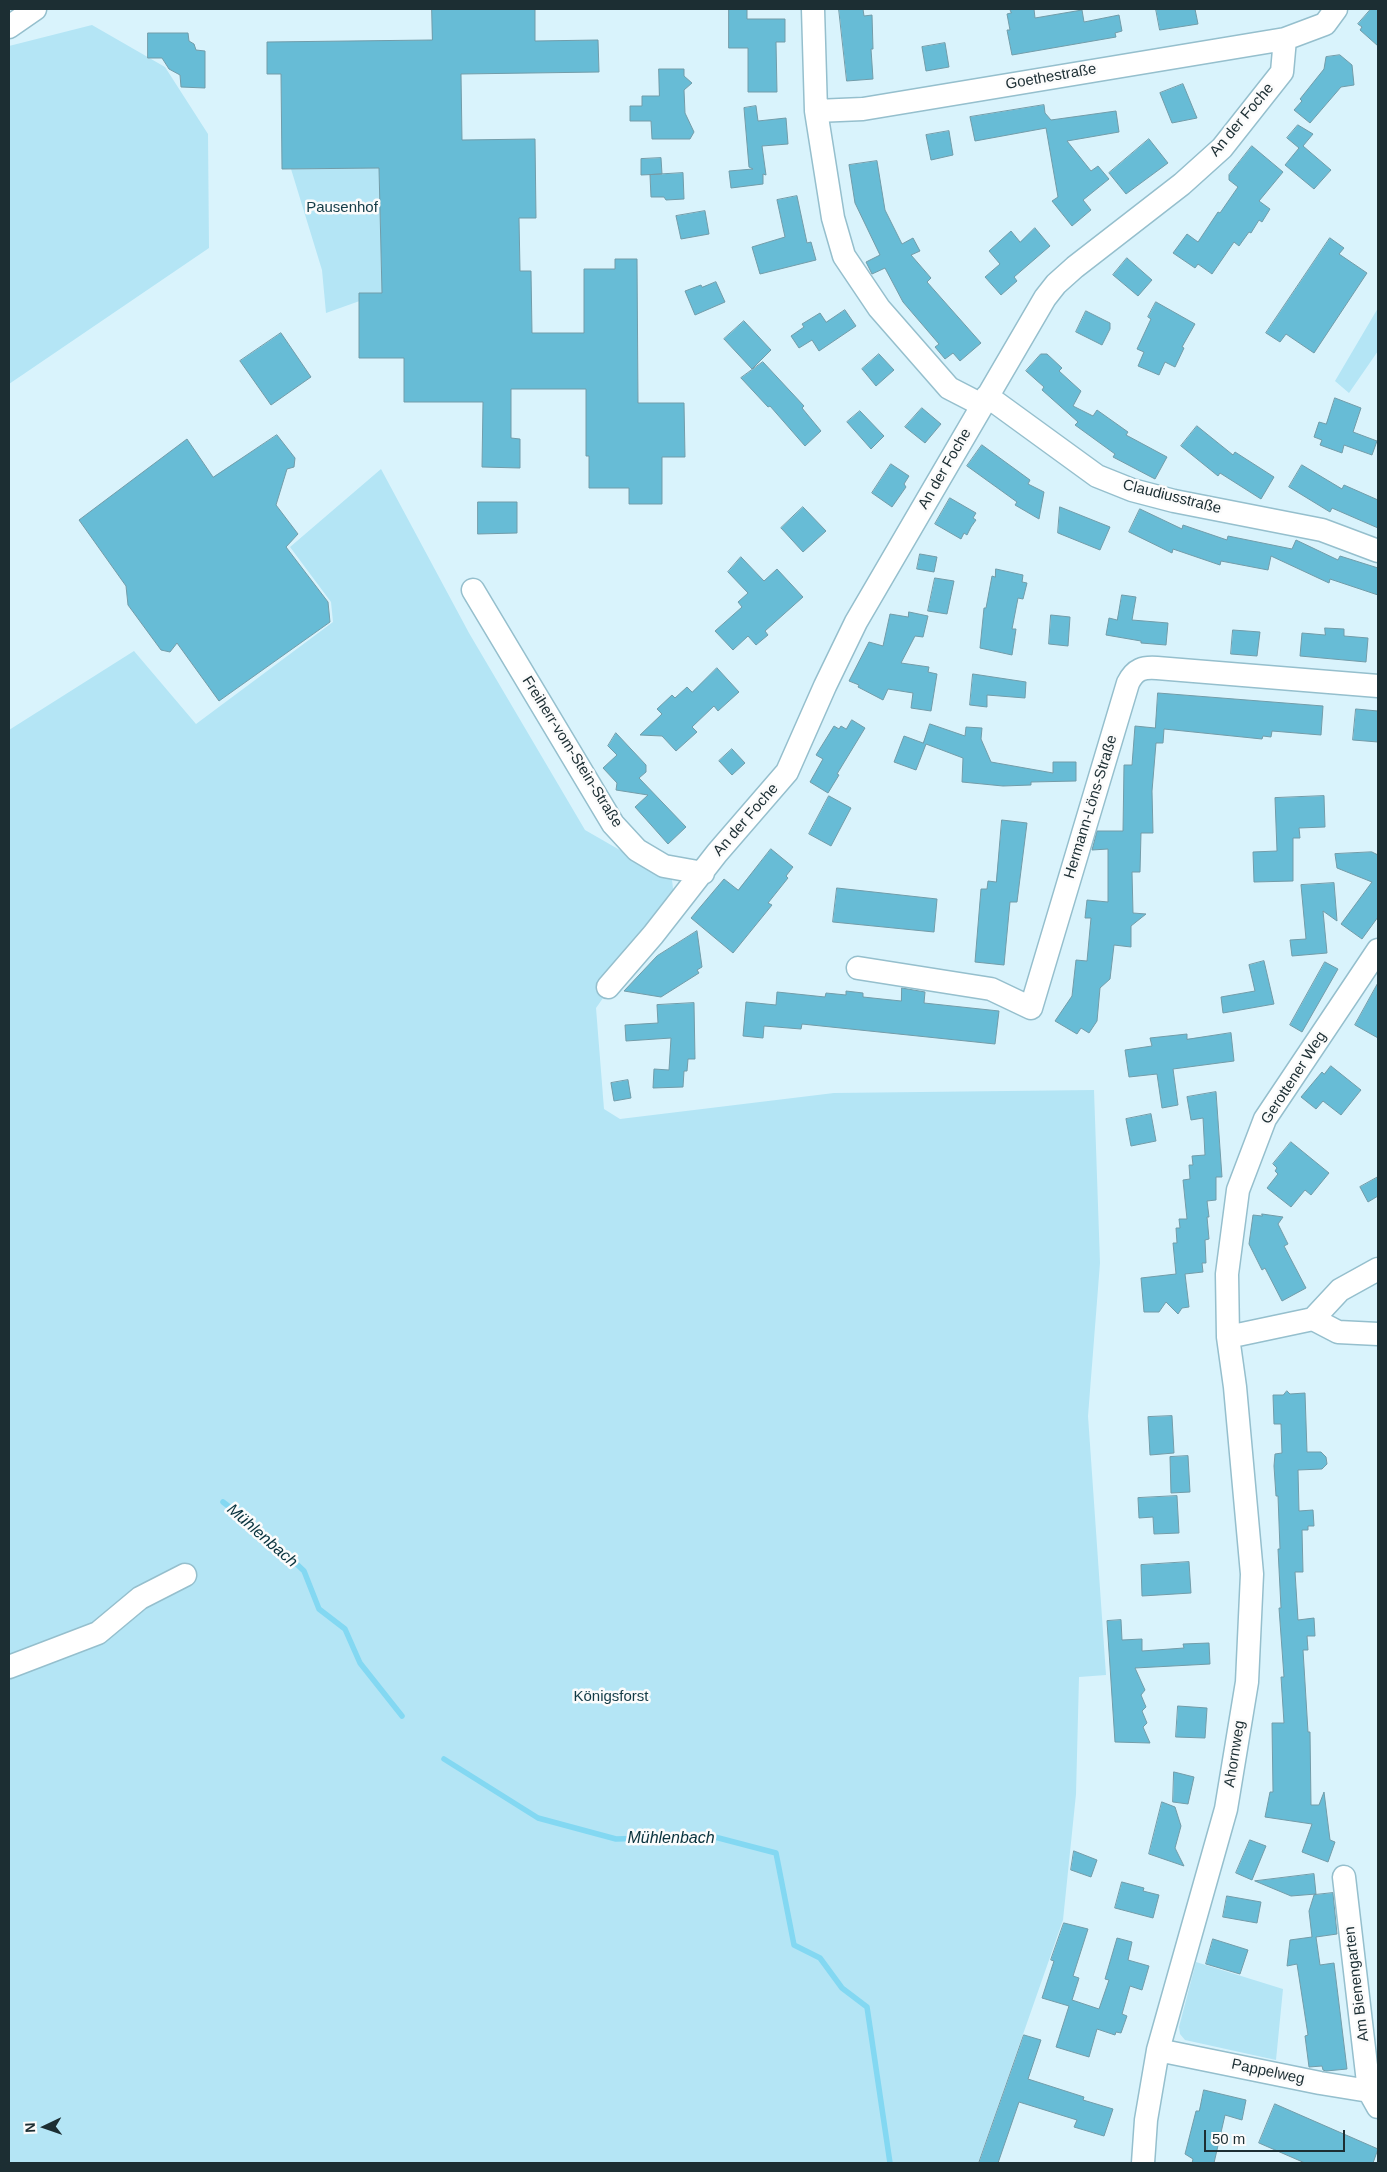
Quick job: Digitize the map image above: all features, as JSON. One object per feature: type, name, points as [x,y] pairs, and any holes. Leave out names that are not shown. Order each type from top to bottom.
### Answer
[{"type":"street","points":[[9,27],[35,9]]},
{"type":"street","name":"Claudiusstraße","points":[[813,9],[816,111],[833,218],[844,256],[879,308],[949,388],[984,401],[1097,476],[1132,490],[1322,530],[1378,551]]},
{"type":"street","points":[[1286,39],[1325,24],[1336,9]]},
{"type":"street","name":"Goethestraße","points":[[816,111],[863,110],[1286,39]]},
{"type":"street","name":"An der Foche","points":[[608,987],[653,935],[717,853],[787,772],[821,694],[856,622],[1036,310],[1056,284],[1182,184],[1222,148],[1282,72],[1286,39]]},
{"type":"street","name":"Freiherr-vom-Stein-Straße","points":[[473,590],[614,824],[636,850],[664,866],[703,872]]},
{"type":"street","name":"Hermann-Löns-Straße","points":[[858,968],[991,989],[1031,1008],[1128,683],[1134,672],[1145,668],[1158,668],[1378,686]]},
{"type":"street","name":"Gerottener Weg","points":[[1228,1337],[1227,1274],[1238,1190],[1265,1119],[1378,950]]},
{"type":"street","points":[[1228,1337],[1313,1319],[1340,1290],[1378,1269]]},
{"type":"street","points":[[1313,1319],[1338,1332],[1378,1334]]},
{"type":"street","name":"Ahornweg","points":[[1144,2163],[1146,2120],[1158,2050],[1226,1809],[1247,1682],[1252,1574],[1235,1387],[1228,1337]]},
{"type":"street","points":[[9,1668],[98,1633],[140,1598],[185,1575]]},
{"type":"street","name":"Am Bienengarten","points":[[1344,1877],[1375,2095]]},
{"type":"street","name":"Pappelweg","points":[[1158,2050],[1375,2095]]},
{"type":"green space","points":[[92,25],[165,67],[208,134],[209,248],[9,384],[9,46]]},
{"type":"green space","name":"Pausenhof","points":[[379,168],[382,293],[326,313],[322,270],[291,169]]},
{"type":"green space","points":[[1378,308],[1378,351],[1349,393],[1335,381]]},
{"type":"green space","name":"Königsforst","points":[[381,469],[469,633],[585,830],[672,880],[674,897],[596,1008],[604,1109],[620,1119],[834,1093],[1094,1090],[1100,1263],[1088,1416],[1106,1675],[1079,1677],[1076,1794],[1063,1920],[978,2163],[9,2163],[9,730],[134,651],[196,724],[333,622],[331,602],[290,547]]},
{"type":"green space","points":[[1196,1962],[1283,1989],[1276,2060],[1185,2040],[1180,2034],[1179,2027]]},
{"type":"building","points":[[432,9],[535,9],[535,41],[598,40],[599,72],[461,74],[462,140],[535,139],[536,218],[519,218],[520,271],[531,271],[532,333],[584,333],[584,269],[615,269],[615,259],[637,259],[638,403],[684,403],[685,457],[662,457],[662,504],[629,504],[629,488],[589,488],[589,456],[586,456],[586,389],[511,389],[511,438],[520,439],[520,468],[482,467],[483,402],[404,402],[404,358],[359,358],[359,293],[382,293],[379,168],[282,169],[281,74],[267,74],[267,42],[432,40]]},
{"type":"building","points":[[729,9],[747,9],[747,19],[785,19],[785,42],[776,42],[777,92],[748,92],[748,48],[729,48]]},
{"type":"building","points":[[839,9],[863,9],[864,16],[872,15],[873,49],[871,49],[873,79],[847,81]]},
{"type":"building","points":[[1010,9],[1034,9],[1035,18],[1082,10],[1084,22],[1119,15],[1122,31],[1115,33],[1116,37],[1012,55],[1007,30],[1010,30],[1007,14],[1011,13]]},
{"type":"building","points":[[1156,9],[1195,9],[1198,24],[1160,30]]},
{"type":"building","points":[[1371,9],[1378,9],[1378,46],[1360,30],[1362,27],[1358,24]]},
{"type":"building","points":[[148,33],[188,33],[189,41],[194,44],[196,50],[205,51],[205,88],[181,87],[180,75],[169,69],[162,58],[148,58]]},
{"type":"building","points":[[945,43],[949,67],[926,71],[922,47]]},
{"type":"building","points":[[1340,55],[1352,65],[1354,85],[1341,87],[1310,123],[1294,110],[1302,101],[1300,99],[1324,69],[1326,57]]},
{"type":"building","points":[[659,69],[684,69],[684,76],[692,83],[684,90],[685,113],[694,132],[690,139],[652,139],[651,121],[630,121],[630,106],[642,106],[642,96],[659,96]]},
{"type":"building","points":[[1183,84],[1197,118],[1172,123],[1160,93]]},
{"type":"building","points":[[1044,105],[1045,113],[1051,120],[1116,111],[1119,132],[1067,141],[1091,171],[1098,166],[1109,179],[1083,200],[1091,210],[1072,226],[1052,201],[1058,197],[1046,128],[975,141],[970,117]]},
{"type":"building","points":[[756,106],[758,121],[786,118],[788,144],[762,146],[766,175],[763,174],[763,184],[731,188],[729,171],[753,169],[749,167],[744,108]]},
{"type":"building","points":[[1298,125],[1313,134],[1303,146],[1331,170],[1314,189],[1285,165],[1299,148],[1287,138]]},
{"type":"building","points":[[949,131],[953,155],[931,160],[926,135]]},
{"type":"building","points":[[1149,139],[1168,163],[1126,194],[1109,173]]},
{"type":"building","points":[[1252,146],[1283,172],[1259,201],[1270,209],[1262,222],[1259,220],[1251,233],[1249,232],[1239,246],[1234,242],[1212,274],[1198,264],[1195,268],[1173,253],[1187,234],[1198,242],[1218,212],[1220,213],[1238,187],[1229,180],[1229,175]]},
{"type":"building","points":[[661,158],[662,174],[641,175],[641,159]]},
{"type":"building","points":[[877,161],[885,210],[902,244],[913,238],[920,251],[911,255],[931,278],[927,282],[981,343],[960,361],[953,353],[945,359],[935,347],[939,344],[903,302],[885,268],[872,274],[866,262],[880,255],[855,203],[849,165]]},
{"type":"building","points":[[683,173],[684,199],[666,200],[664,197],[651,197],[650,175]]},
{"type":"building","points":[[797,196],[807,243],[811,242],[816,260],[760,274],[752,247],[785,237],[777,200]]},
{"type":"building","points":[[705,211],[709,234],[681,239],[676,216]]},
{"type":"building","points":[[1035,228],[1050,246],[1014,277],[1017,281],[1001,295],[985,277],[1000,264],[989,251],[1011,231],[1020,242]]},
{"type":"building","points":[[1330,238],[1344,248],[1339,254],[1367,273],[1314,353],[1286,334],[1280,342],[1266,333]]},
{"type":"building","points":[[1127,258],[1152,280],[1138,296],[1113,275]]},
{"type":"building","points":[[716,282],[725,302],[695,315],[685,291]]},
{"type":"building","points":[[1156,302],[1195,324],[1182,347],[1184,348],[1175,367],[1165,362],[1159,375],[1138,366],[1144,352],[1137,349],[1151,319],[1148,317]]},
{"type":"building","points":[[845,310],[856,326],[819,351],[812,340],[799,348],[791,336],[804,327],[802,324],[820,313],[826,322]]},
{"type":"building","points":[[1086,311],[1110,323],[1110,329],[1102,345],[1076,332]]},
{"type":"building","points":[[744,321],[771,350],[752,369],[724,339]]},
{"type":"building","points":[[281,333],[311,377],[271,405],[240,361]]},
{"type":"building","points":[[879,354],[894,370],[876,386],[862,369]]},
{"type":"building","points":[[1041,354],[1047,354],[1062,368],[1059,371],[1081,391],[1073,406],[1093,416],[1097,410],[1128,432],[1126,435],[1167,457],[1155,479],[1113,457],[1115,454],[1075,425],[1078,422],[1042,390],[1044,387],[1026,371]]},
{"type":"building","points":[[763,362],[804,406],[802,408],[821,431],[805,446],[770,406],[768,407],[741,378]]},
{"type":"building","points":[[1335,398],[1361,408],[1353,432],[1377,441],[1372,455],[1344,445],[1342,453],[1320,445],[1322,440],[1314,437],[1319,422],[1326,424]]},
{"type":"building","points":[[922,408],[941,424],[925,443],[905,427]]},
{"type":"building","points":[[860,411],[884,436],[871,449],[847,422]]},
{"type":"building","points":[[1197,426],[1233,455],[1235,452],[1274,477],[1261,499],[1220,473],[1218,476],[1181,446]]},
{"type":"building","points":[[277,435],[295,458],[294,467],[287,469],[276,505],[298,534],[286,547],[328,602],[330,622],[219,701],[177,643],[170,652],[161,650],[128,605],[126,586],[79,520],[187,439],[213,477]]},
{"type":"building","points":[[982,445],[1030,480],[1028,484],[1044,492],[1039,519],[1015,505],[1017,502],[967,466]]},
{"type":"building","points":[[891,464],[909,476],[904,484],[906,487],[892,507],[872,493]]},
{"type":"building","points":[[1302,465],[1342,489],[1344,485],[1378,500],[1378,528],[1332,508],[1330,512],[1289,487]]},
{"type":"building","points":[[950,498],[976,513],[973,518],[976,520],[967,535],[964,533],[961,539],[935,524]]},
{"type":"building","points":[[478,502],[517,502],[517,533],[478,534]]},
{"type":"building","points":[[803,507],[826,531],[803,552],[781,528]]},
{"type":"building","points":[[1060,507],[1110,527],[1100,550],[1058,533]]},
{"type":"building","points":[[1140,509],[1182,529],[1183,525],[1227,540],[1228,536],[1292,549],[1296,540],[1338,560],[1340,556],[1378,568],[1378,595],[1330,579],[1329,583],[1271,556],[1268,570],[1221,561],[1220,565],[1173,549],[1172,553],[1129,532]]},
{"type":"building","points":[[920,554],[937,557],[934,572],[917,569]]},
{"type":"building","points":[[741,557],[764,581],[777,569],[803,597],[765,631],[768,635],[756,645],[748,636],[733,650],[715,631],[742,607],[738,602],[748,593],[728,572]]},
{"type":"building","points":[[996,569],[1023,575],[1022,582],[1027,583],[1023,599],[1018,598],[1012,629],[1016,629],[1012,655],[980,648],[984,608],[986,608],[992,576],[995,577]]},
{"type":"building","points":[[935,578],[954,581],[947,614],[928,611]]},
{"type":"building","points":[[1122,595],[1136,597],[1132,620],[1168,623],[1166,645],[1141,643],[1141,641],[1106,635],[1109,618],[1117,620]]},
{"type":"building","points":[[909,612],[928,616],[923,637],[915,636],[901,663],[929,667],[928,672],[937,674],[931,711],[911,708],[913,693],[888,689],[883,700],[849,681],[869,642],[883,646],[890,614],[908,617]]},
{"type":"building","points":[[1051,615],[1070,617],[1068,646],[1049,644]]},
{"type":"building","points":[[1325,628],[1344,629],[1344,636],[1368,638],[1366,662],[1300,656],[1302,633],[1325,635]]},
{"type":"building","points":[[1233,630],[1260,632],[1257,656],[1231,654]]},
{"type":"building","points":[[717,668],[739,692],[718,711],[714,706],[692,727],[697,732],[676,751],[662,736],[640,735],[662,714],[657,709],[672,695],[675,698],[687,687],[692,692]]},
{"type":"building","points":[[973,674],[1026,682],[1025,698],[987,695],[987,707],[970,705]]},
{"type":"building","points":[[1158,693],[1323,706],[1321,735],[1272,731],[1271,737],[1263,736],[1262,739],[1164,729],[1163,743],[1156,743],[1152,791],[1153,833],[1141,833],[1140,872],[1132,872],[1133,913],[1146,914],[1131,926],[1131,947],[1114,945],[1110,979],[1100,988],[1097,1021],[1089,1033],[1081,1028],[1077,1034],[1055,1021],[1072,996],[1076,960],[1087,961],[1091,918],[1085,918],[1087,900],[1108,902],[1108,849],[1092,850],[1097,831],[1123,831],[1124,765],[1132,765],[1135,726],[1155,728]]},
{"type":"building","points":[[1356,709],[1378,711],[1378,742],[1353,740]]},
{"type":"building","points":[[852,720],[865,728],[837,774],[839,775],[828,793],[810,782],[823,759],[816,755],[834,726],[839,729],[841,726],[846,729]]},
{"type":"building","points":[[930,724],[965,736],[966,727],[982,728],[981,739],[991,762],[1053,773],[1053,762],[1076,762],[1076,781],[1031,782],[1031,785],[1003,786],[962,782],[963,758],[926,744],[916,770],[894,762],[904,736],[923,743]]},
{"type":"building","points":[[616,733],[646,765],[646,772],[639,778],[686,827],[668,844],[635,807],[648,795],[616,790],[617,783],[603,768],[617,755],[608,746]]},
{"type":"building","points":[[732,749],[745,763],[732,775],[719,761]]},
{"type":"building","points":[[829,796],[851,808],[831,846],[809,834]]},
{"type":"building","points":[[1324,796],[1325,827],[1299,828],[1300,838],[1293,838],[1293,881],[1254,882],[1253,852],[1277,851],[1275,798]]},
{"type":"building","points":[[1002,820],[1027,823],[1017,902],[1010,902],[1004,965],[975,962],[981,889],[987,889],[988,881],[996,882]]},
{"type":"building","points":[[771,849],[793,867],[786,876],[788,878],[768,903],[772,905],[733,953],[691,918],[724,879],[738,890]]},
{"type":"building","points":[[1372,852],[1378,855],[1378,917],[1362,939],[1341,924],[1372,882],[1337,868],[1335,854]]},
{"type":"building","points":[[1334,883],[1337,921],[1323,911],[1327,953],[1292,956],[1290,940],[1306,939],[1301,885]]},
{"type":"building","points":[[837,888],[937,899],[934,932],[833,922]]},
{"type":"building","points":[[697,931],[702,967],[697,970],[699,973],[661,997],[624,991],[657,956]]},
{"type":"building","points":[[1264,961],[1274,1004],[1223,1013],[1221,997],[1255,991],[1249,965]]},
{"type":"building","points":[[1325,962],[1338,969],[1302,1032],[1290,1025]]},
{"type":"building","points":[[1378,983],[1378,1038],[1355,1025]]},
{"type":"building","points":[[902,988],[925,992],[924,1003],[999,1011],[995,1044],[802,1024],[801,1029],[764,1026],[763,1038],[743,1036],[746,1002],[776,1005],[777,992],[825,997],[826,993],[846,995],[846,991],[863,993],[863,997],[901,1001]]},
{"type":"building","points":[[694,1003],[695,1059],[688,1059],[687,1071],[684,1071],[683,1087],[653,1088],[654,1069],[669,1070],[671,1038],[626,1041],[625,1025],[658,1023],[657,1005]]},
{"type":"building","points":[[1231,1033],[1234,1061],[1173,1069],[1178,1105],[1162,1108],[1157,1074],[1129,1077],[1125,1050],[1152,1046],[1150,1038],[1187,1034],[1187,1039]]},
{"type":"building","points":[[1331,1066],[1361,1090],[1341,1115],[1323,1101],[1316,1109],[1301,1097],[1322,1072],[1324,1074]]},
{"type":"building","points":[[628,1080],[631,1098],[614,1101],[611,1083]]},
{"type":"building","points":[[1216,1092],[1222,1177],[1216,1177],[1216,1200],[1207,1201],[1209,1239],[1205,1240],[1206,1263],[1202,1263],[1203,1272],[1185,1274],[1189,1307],[1182,1308],[1178,1314],[1166,1302],[1159,1312],[1144,1312],[1141,1278],[1176,1274],[1173,1243],[1177,1243],[1176,1228],[1180,1228],[1179,1219],[1187,1219],[1183,1180],[1190,1179],[1189,1165],[1193,1165],[1192,1156],[1205,1155],[1203,1118],[1191,1120],[1187,1097]]},
{"type":"building","points":[[1151,1114],[1156,1141],[1131,1146],[1126,1119]]},
{"type":"building","points":[[1291,1142],[1329,1173],[1311,1195],[1305,1190],[1291,1207],[1267,1188],[1278,1174],[1275,1171],[1277,1168],[1273,1164]]},
{"type":"building","points":[[1378,1177],[1378,1196],[1368,1202],[1360,1187]]},
{"type":"building","points":[[1262,1214],[1283,1217],[1278,1224],[1288,1244],[1284,1246],[1306,1288],[1282,1301],[1265,1268],[1262,1270],[1249,1244],[1253,1215],[1262,1216]]},
{"type":"building","points":[[1287,1391],[1290,1394],[1305,1393],[1307,1452],[1321,1452],[1326,1457],[1327,1464],[1322,1469],[1298,1470],[1299,1511],[1313,1510],[1314,1526],[1308,1526],[1308,1530],[1302,1530],[1303,1572],[1295,1572],[1298,1620],[1314,1618],[1315,1636],[1307,1636],[1308,1650],[1303,1650],[1308,1732],[1310,1732],[1311,1805],[1319,1805],[1324,1792],[1330,1840],[1335,1842],[1328,1862],[1302,1852],[1312,1824],[1265,1817],[1270,1792],[1273,1792],[1272,1723],[1284,1723],[1281,1677],[1284,1677],[1279,1608],[1281,1608],[1278,1496],[1276,1496],[1274,1466],[1275,1454],[1282,1453],[1281,1424],[1274,1424],[1273,1395],[1283,1395]]},
{"type":"building","points":[[1172,1416],[1174,1453],[1150,1455],[1148,1417]]},
{"type":"building","points":[[1188,1456],[1190,1492],[1171,1493],[1170,1457]]},
{"type":"building","points":[[1177,1496],[1179,1533],[1154,1534],[1153,1517],[1139,1518],[1138,1498]]},
{"type":"building","points":[[1189,1562],[1191,1593],[1142,1596],[1141,1565]]},
{"type":"building","points":[[1121,1620],[1122,1640],[1142,1639],[1142,1651],[1184,1648],[1183,1644],[1209,1643],[1210,1664],[1135,1668],[1145,1690],[1141,1695],[1146,1707],[1142,1711],[1147,1723],[1143,1727],[1150,1743],[1115,1742],[1107,1621]]},
{"type":"building","points":[[1178,1706],[1207,1708],[1205,1738],[1176,1737]]},
{"type":"building","points":[[1174,1772],[1194,1777],[1188,1804],[1173,1802]]},
{"type":"building","points":[[1162,1802],[1175,1807],[1181,1826],[1175,1848],[1184,1866],[1149,1854]]},
{"type":"building","points":[[1250,1840],[1266,1846],[1252,1880],[1236,1873]]},
{"type":"building","points":[[1074,1851],[1097,1860],[1091,1877],[1071,1870]]},
{"type":"building","points":[[1314,1874],[1316,1894],[1291,1896],[1255,1881]]},
{"type":"building","points":[[1122,1882],[1144,1888],[1143,1891],[1159,1895],[1153,1918],[1115,1908]]},
{"type":"building","points":[[1333,1893],[1337,1934],[1316,1937],[1320,1965],[1334,1963],[1347,2069],[1326,2071],[1323,2070],[1322,2066],[1309,2067],[1305,2036],[1308,2035],[1297,1964],[1287,1966],[1290,1940],[1312,1937],[1309,1911],[1314,1895]]},
{"type":"building","points":[[1227,1896],[1261,1902],[1257,1923],[1223,1917]]},
{"type":"building","points":[[1064,1923],[1088,1929],[1073,1976],[1079,1978],[1072,2000],[1099,2009],[1109,1980],[1105,1979],[1117,1938],[1132,1942],[1128,1960],[1149,1966],[1142,1990],[1130,1986],[1122,2014],[1127,2016],[1121,2033],[1116,2032],[1115,2035],[1097,2029],[1089,2057],[1056,2047],[1069,2006],[1042,1998],[1054,1961],[1051,1960]]},
{"type":"building","points":[[1213,1939],[1248,1950],[1240,1974],[1206,1964]]},
{"type":"building","points":[[1024,2035],[1041,2040],[1028,2079],[1084,2097],[1083,2100],[1113,2109],[1104,2136],[1074,2127],[1077,2120],[1019,2102],[998,2163],[979,2163]]},
{"type":"building","points":[[1204,2090],[1246,2100],[1242,2120],[1225,2115],[1214,2163],[1192,2163],[1193,2159],[1185,2154],[1196,2111],[1199,2111]]},
{"type":"building","points":[[1275,2104],[1378,2149],[1373,2163],[1305,2163],[1259,2143]]},
{"type":"waterway","name":"Mühlenbach","points":[[223,1502],[266,1535],[304,1571],[319,1609],[345,1629],[360,1663],[402,1716]]},
{"type":"waterway","name":"Mühlenbach","points":[[444,1759],[538,1818],[616,1839],[711,1836],[776,1853],[794,1945],[820,1958],[842,1988],[867,2007],[890,2163]]}]
